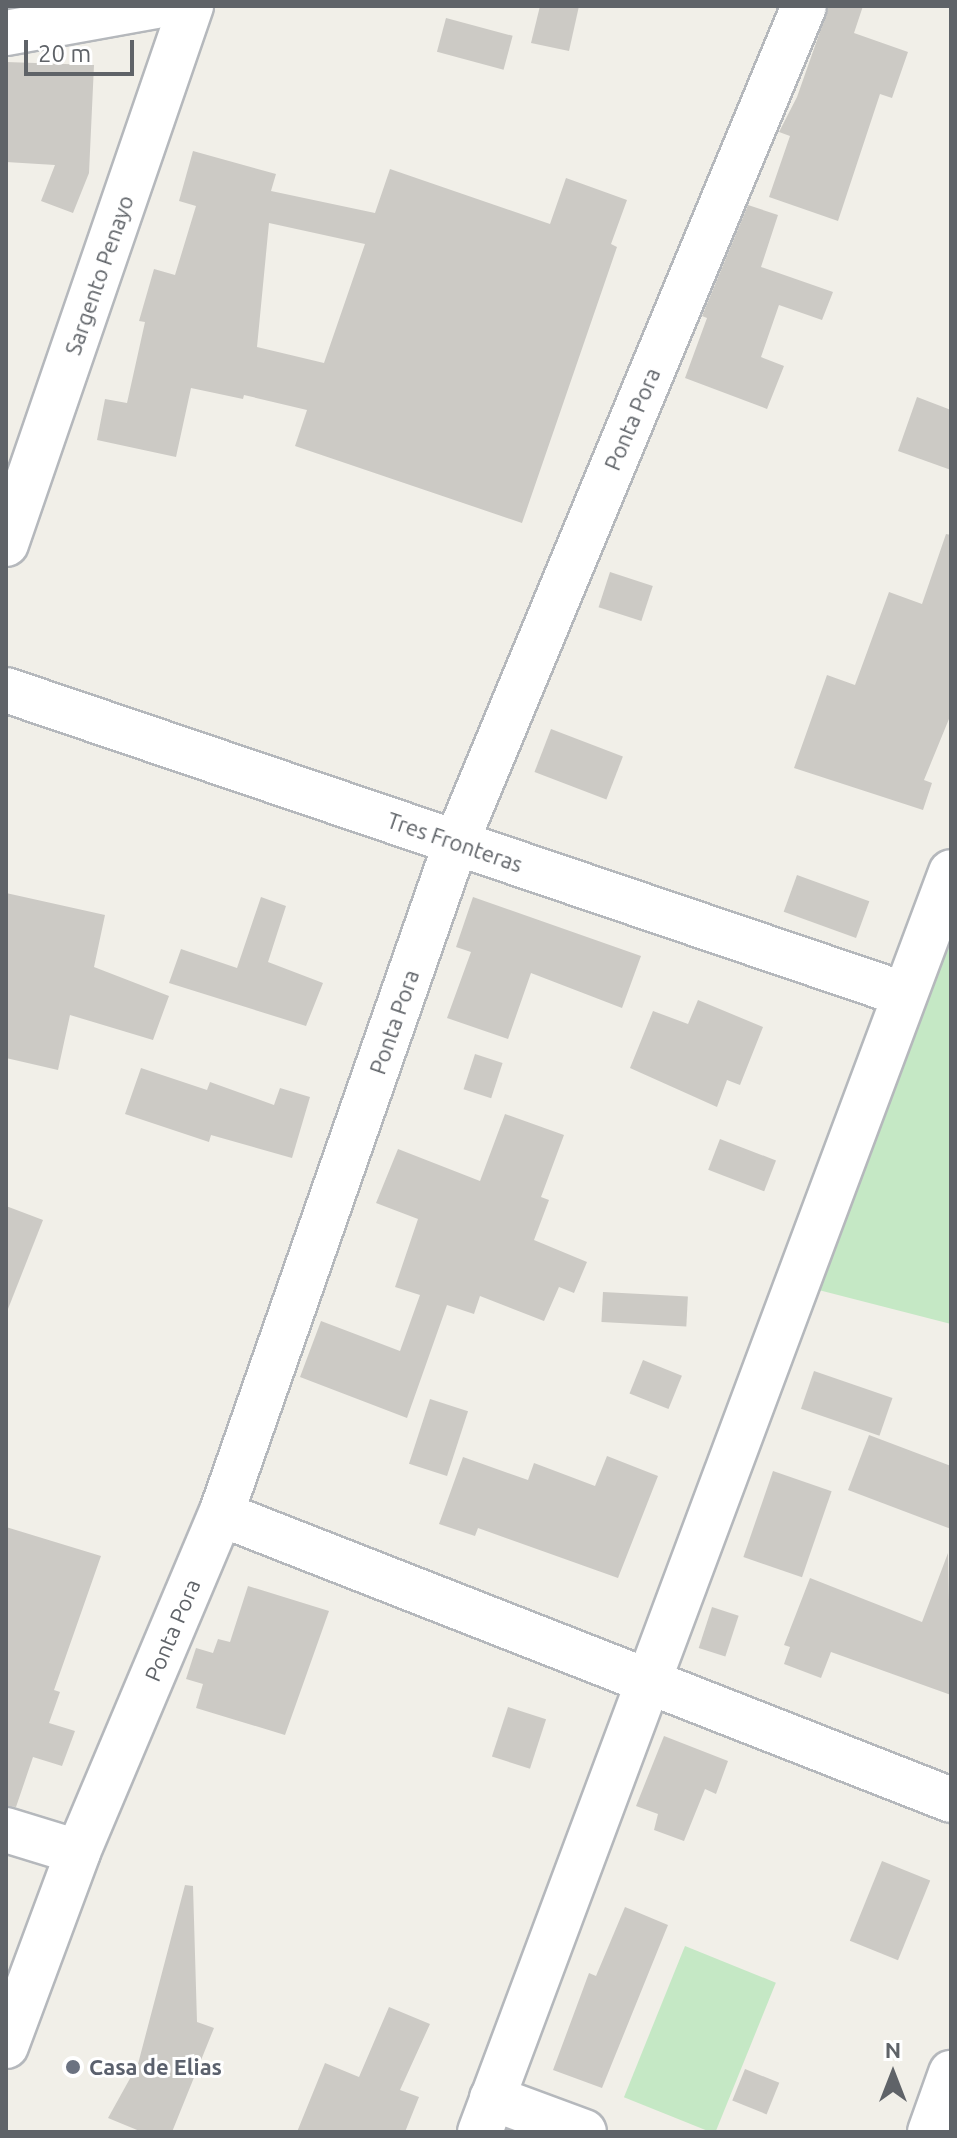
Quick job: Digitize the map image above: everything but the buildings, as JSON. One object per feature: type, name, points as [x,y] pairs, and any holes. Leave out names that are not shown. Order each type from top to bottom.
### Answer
[{"type":"street","points":[[6,33],[156,6]]},
{"type":"street","name":"Sargento Penayo","points":[[6,544],[191,6]]},
{"type":"street","name":"Ponta Pora","points":[[6,2046],[78,1852],[221,1514],[456,843],[804,6]]},
{"type":"street","name":"Tres Fronteras","points":[[6,690],[903,994]]},
{"type":"street","points":[[584,2132],[486,2115],[652,1682],[903,994],[951,872]]},
{"type":"street","points":[[221,1514],[951,1800]]},
{"type":"street","points":[[6,1830],[78,1852]]},
{"type":"street","points":[[930,2132],[951,2073]]},
{"type":"green space","points":[[951,907],[951,1324],[803,1286]]},
{"type":"green space","points":[[685,1946],[776,1983],[716,2132],[624,2097]]},
{"type":"place","name":"Casa de Elias","points":[[73,2067]]}]
